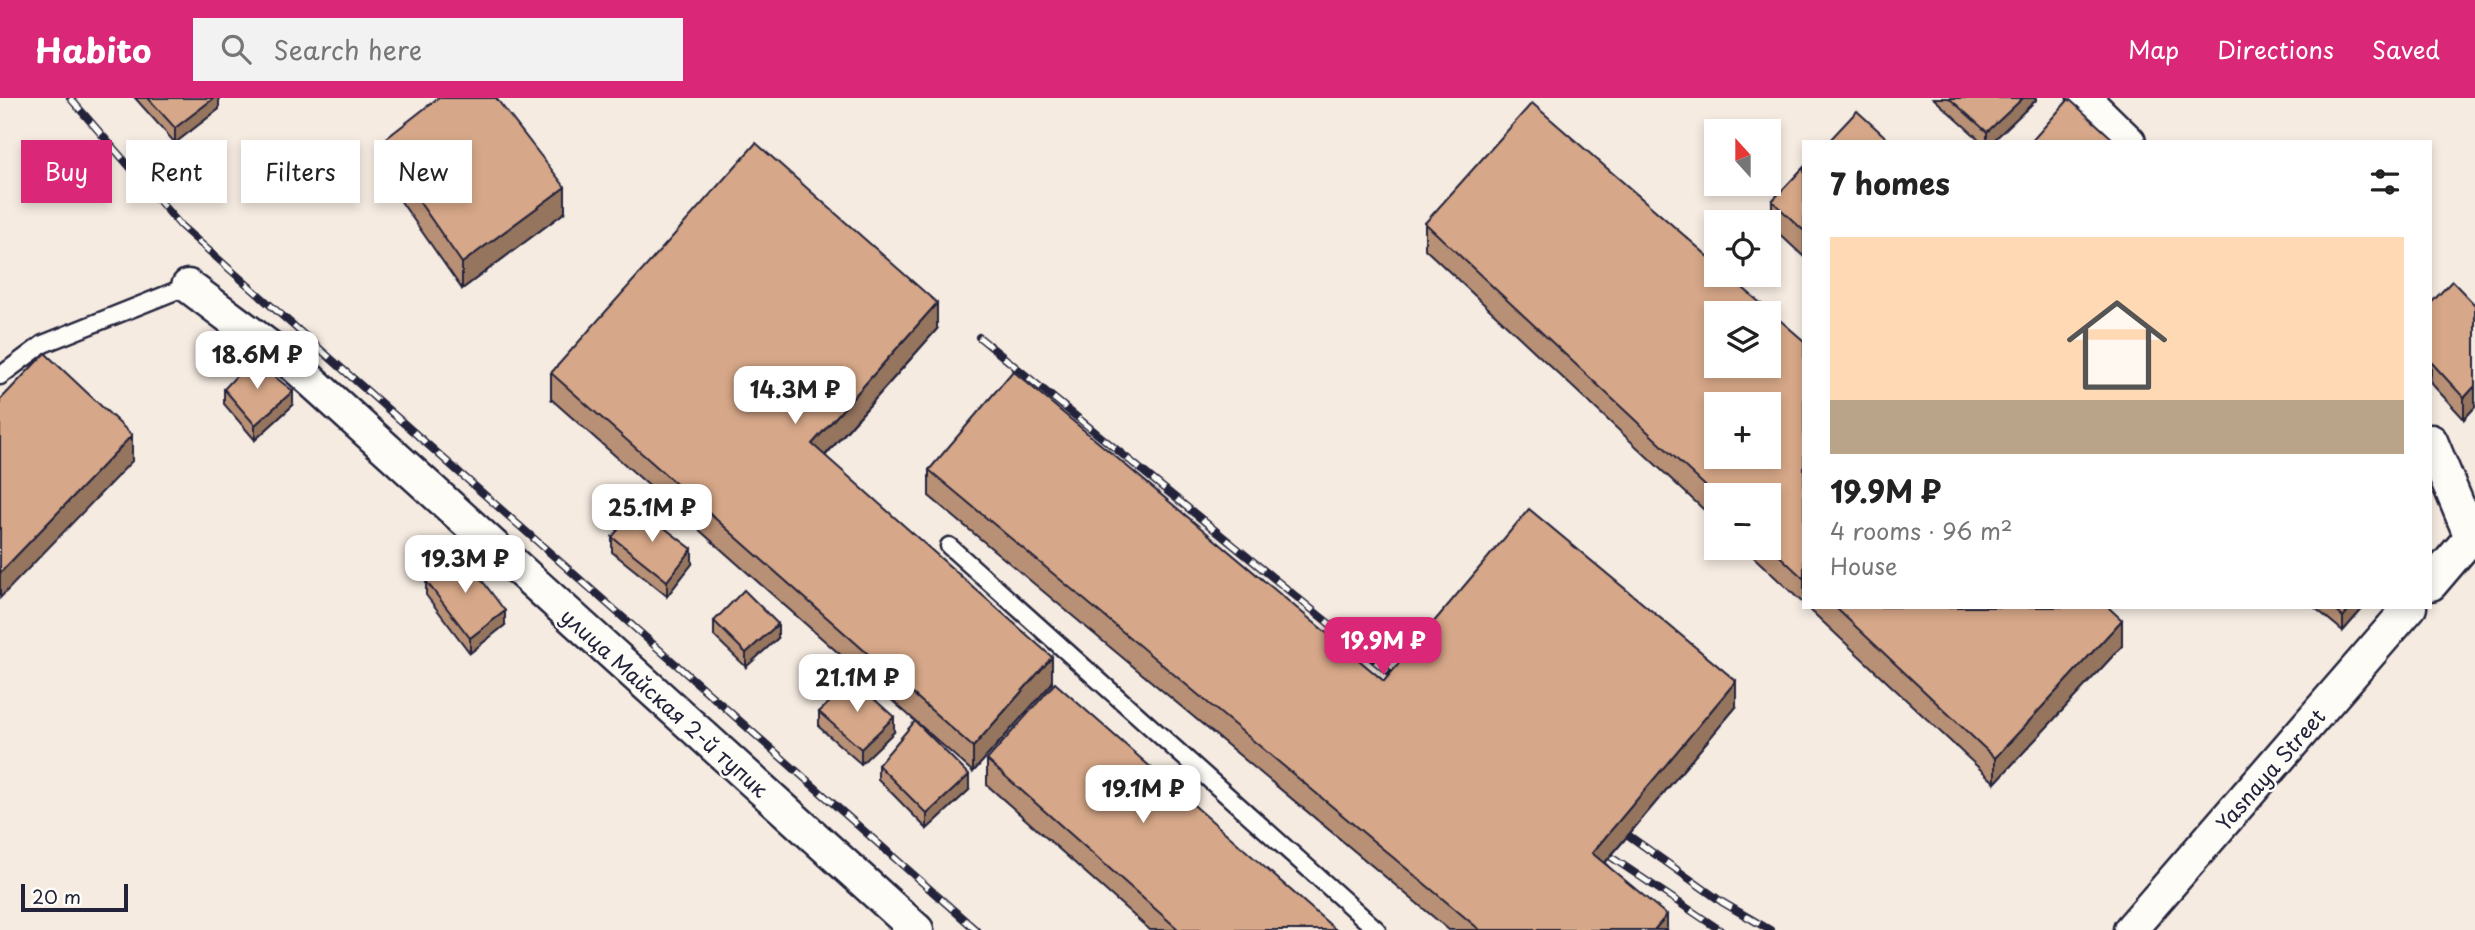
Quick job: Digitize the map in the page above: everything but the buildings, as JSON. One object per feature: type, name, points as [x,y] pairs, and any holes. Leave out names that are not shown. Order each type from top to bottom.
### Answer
[{"type":"street","points":[[2084,98],[2127,140]]},
{"type":"street","name":"улица Майская 2-й тупик","points":[[188,286],[296,367],[917,930]]},
{"type":"street","points":[[2432,444],[2471,537],[2432,583]]},
{"type":"street","name":"Yasnaya Street","points":[[2130,930],[2408,609]]},
{"type":"lane","points":[[0,376],[43,344],[188,286]]},
{"type":"lane","points":[[949,546],[1377,930]]},
{"type":"railway","points":[[70,98],[181,226],[976,930]]},
{"type":"railway","points":[[979,337],[1403,684]]},
{"type":"railway","points":[[1614,825],[1722,902],[1770,930]]},
{"type":"railway","points":[[1611,857],[1720,930]]}]
